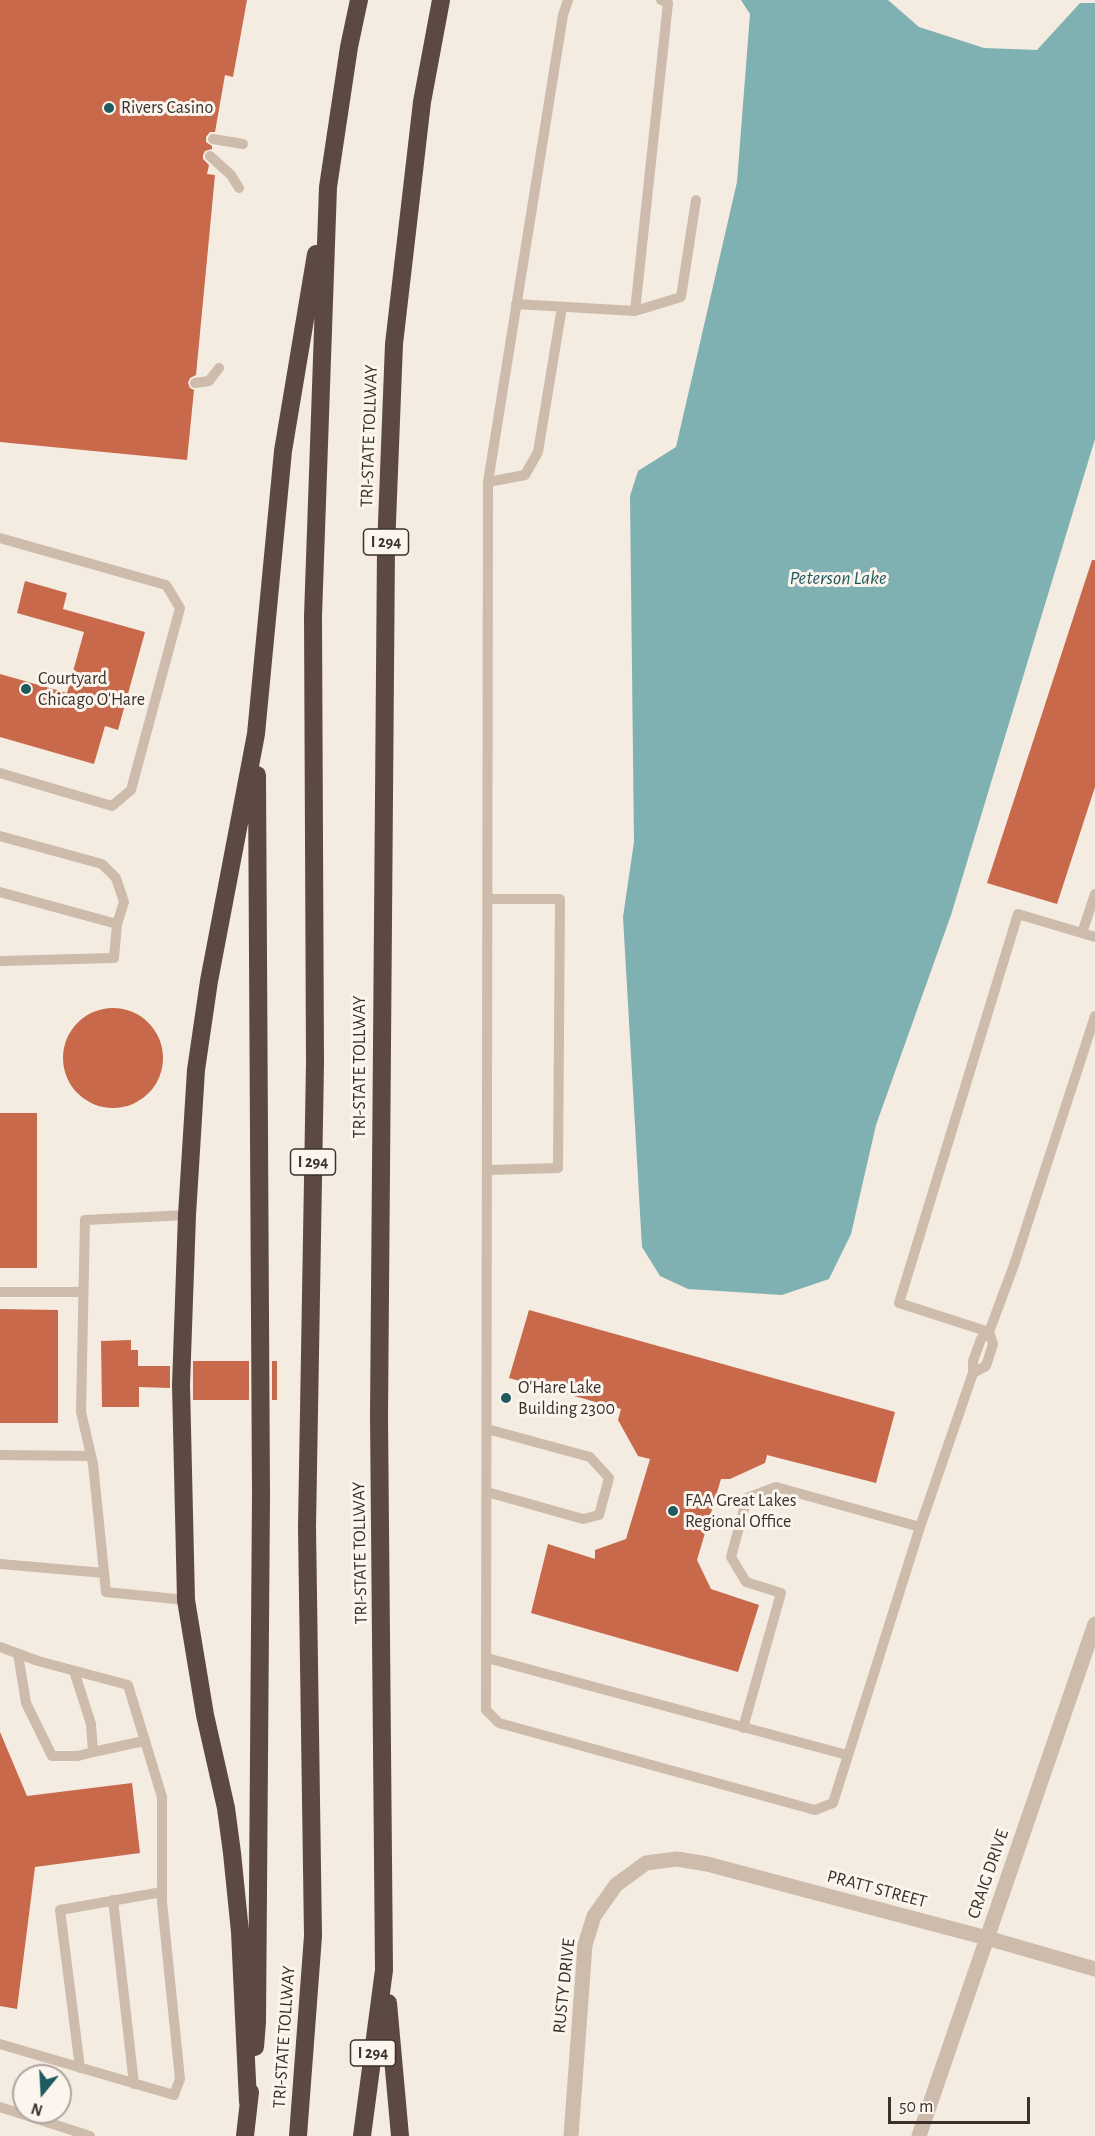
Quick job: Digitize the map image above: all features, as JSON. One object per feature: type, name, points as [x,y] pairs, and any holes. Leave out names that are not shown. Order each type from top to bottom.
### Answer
[{"type":"highway","name":"TRI-STATE TOLLWAY","points":[[298,2136],[313,1936],[307,1527],[315,1063],[314,616],[328,187],[349,47],[359,0]]},
{"type":"highway","name":"TRI-STATE TOLLWAY","points":[[362,2136],[384,1970],[379,1416],[387,537],[394,344],[422,102],[441,0]]},
{"type":"highway","points":[[249,2102],[240,1932],[232,1853],[226,1808],[205,1715],[186,1600],[181,1385],[187,1215],[195,1070],[209,981],[256,735],[283,451],[328,187]]},
{"type":"highway","points":[[245,2136],[257,2022],[261,1495],[256,735]]},
{"type":"highway","points":[[384,1970],[400,2136]]},
{"type":"street","name":"CRAIG DRIVE","points":[[919,2136],[1095,1624]]},
{"type":"street","name":"PRATT STREET","points":[[646,1863],[677,1859],[707,1864],[1095,1969]]},
{"type":"street","name":"RUSTY DRIVE","points":[[571,2136],[585,1944],[594,1916],[616,1885],[646,1863]]},
{"type":"lane","points":[[568,0],[563,15],[488,482],[486,1710],[499,1723],[815,1810],[833,1803],[920,1527],[973,1373],[986,1366],[993,1344],[989,1332],[1014,1265],[1095,1016]]},
{"type":"lane","points":[[635,311],[668,3],[661,0]]},
{"type":"lane","points":[[213,139],[243,144]]},
{"type":"lane","points":[[210,156],[231,175],[239,188]]},
{"type":"lane","points":[[516,304],[635,311],[681,297],[696,200]]},
{"type":"lane","points":[[488,482],[525,475],[538,452],[562,307]]},
{"type":"lane","points":[[195,383],[209,381],[219,368]]},
{"type":"lane","points":[[0,538],[166,585],[180,608],[131,790],[112,806],[0,773]]},
{"type":"lane","points":[[0,836],[102,864],[116,878],[124,902],[117,924],[114,958],[0,961]]},
{"type":"lane","points":[[0,892],[117,924]]},
{"type":"lane","points":[[1082,933],[1095,894]]},
{"type":"lane","points":[[487,1170],[558,1168],[560,899],[488,899]]},
{"type":"lane","points":[[989,1332],[898,1303],[1018,914],[1095,938]]},
{"type":"lane","points":[[186,1600],[106,1592],[91,1456],[81,1412],[85,1220],[187,1215]]},
{"type":"lane","points":[[0,1292],[83,1293]]},
{"type":"lane","points":[[487,1429],[590,1457],[609,1478],[599,1515],[583,1519],[487,1492]]},
{"type":"lane","points":[[0,1455],[91,1456]]},
{"type":"lane","points":[[743,1728],[782,1593],[746,1582],[731,1557],[747,1498],[776,1487],[920,1527]]},
{"type":"lane","points":[[0,1564],[104,1573]]},
{"type":"lane","points":[[0,1647],[74,1671],[128,1685],[162,1797],[162,1892],[180,2079],[174,2096],[0,2044]]},
{"type":"lane","points":[[18,1654],[26,1703],[52,1756],[78,1756],[144,1741]]},
{"type":"lane","points":[[487,1658],[847,1755]]},
{"type":"lane","points":[[74,1671],[91,1724],[93,1752]]},
{"type":"lane","points":[[80,2068],[60,1910],[162,1892]]},
{"type":"lane","points":[[113,1900],[134,2084]]},
{"type":"lane","points":[[0,2107],[90,2136]]},
{"type":"water","name":"Peterson Lake","points":[[741,0],[888,0],[919,27],[984,48],[1037,50],[1080,3],[1095,3],[1095,439],[951,915],[876,1125],[851,1234],[829,1279],[782,1295],[688,1289],[660,1276],[642,1247],[623,917],[634,842],[630,496],[638,471],[676,447],[737,182],[750,14]]},
{"type":"building","points":[[0,0],[247,0],[233,77],[225,75],[215,132],[210,132],[206,137],[206,142],[212,146],[212,149],[205,151],[203,155],[203,159],[209,165],[207,174],[215,175],[196,375],[190,378],[188,383],[194,390],[187,460],[0,442]]},
{"type":"building","points":[[1092,560],[1095,560],[1095,787],[1057,904],[987,883]]},
{"type":"building","name":"Courtyard Chicago O'Hare","points":[[25,581],[67,593],[63,609],[145,632],[118,730],[105,726],[94,764],[0,737],[0,674],[67,693],[84,632],[17,613]]},
{"type":"building","points":[[113,1008],[132,1011],[149,1022],[160,1039],[163,1058],[160,1077],[149,1094],[132,1105],[113,1108],[94,1105],[77,1094],[66,1077],[63,1058],[66,1039],[77,1022],[94,1011]]},
{"type":"building","points":[[0,1113],[37,1113],[37,1268],[0,1268]]},
{"type":"building","points":[[0,1309],[58,1310],[58,1423],[0,1423]]},
{"type":"building","name":"FAA Great Lakes Regional Office","points":[[529,1310],[895,1412],[876,1483],[767,1455],[765,1463],[730,1479],[721,1479],[697,1560],[711,1589],[759,1605],[738,1672],[531,1613],[548,1544],[595,1559],[595,1550],[626,1539],[650,1459],[638,1456],[618,1420],[621,1409],[509,1378]]},
{"type":"building","points":[[131,1340],[131,1350],[138,1350],[138,1366],[170,1366],[170,1388],[139,1387],[139,1407],[102,1407],[101,1341]]},
{"type":"building","points":[[193,1361],[249,1361],[249,1400],[193,1400]]},
{"type":"building","points":[[272,1361],[277,1361],[277,1400],[272,1400]]},
{"type":"building","points":[[0,1732],[27,1796],[132,1783],[140,1853],[35,1867],[17,2009],[0,2006]]},
{"type":"place","name":"Rivers Casino","points":[[109,108]]},
{"type":"place","name":"Courtyard Chicago O'Hare","points":[[26,689]]},
{"type":"place","name":"O'Hare Lake Building 2300","points":[[506,1398]]},
{"type":"place","name":"FAA Great Lakes Regional Office","points":[[673,1511]]}]
